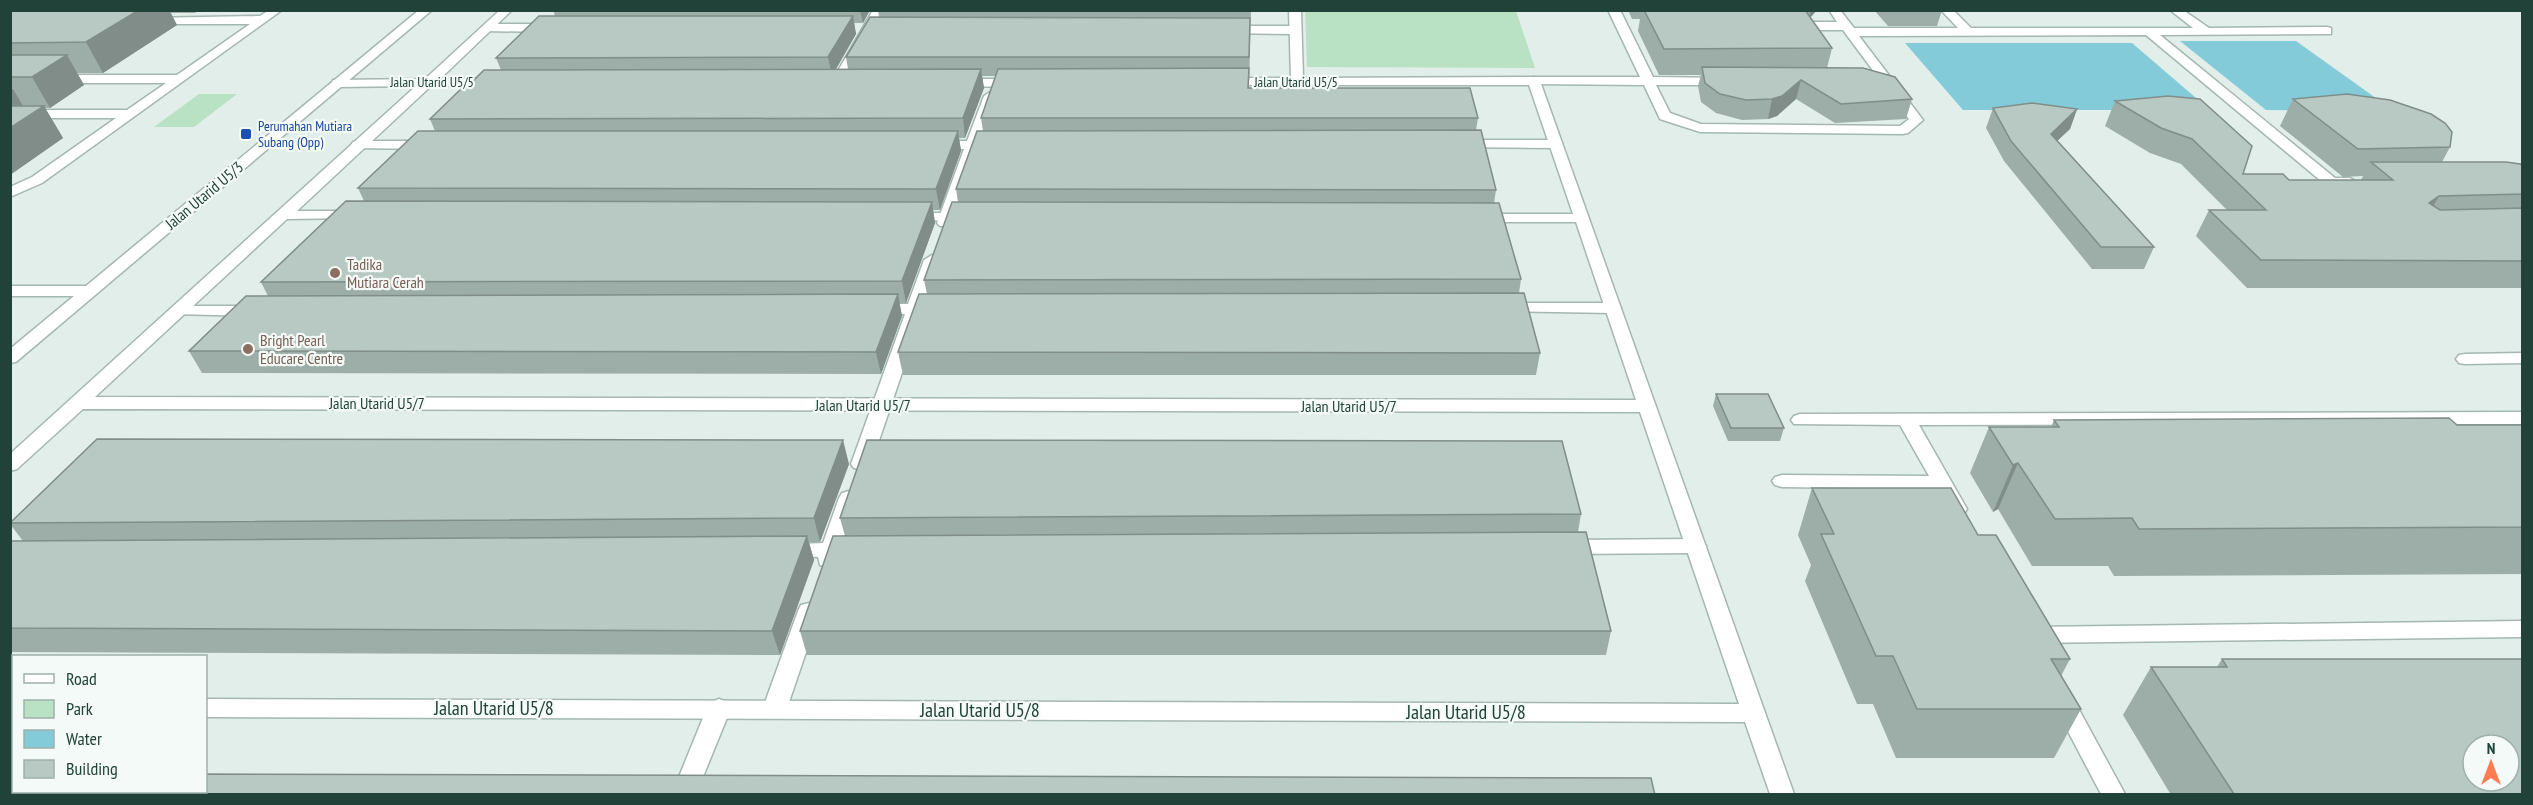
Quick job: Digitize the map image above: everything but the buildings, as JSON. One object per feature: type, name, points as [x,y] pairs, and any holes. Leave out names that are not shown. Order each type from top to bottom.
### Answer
[{"type":"street","points":[[10,193],[37,180],[277,10]]},
{"type":"street","name":"Jalan Utarid U5/3","points":[[10,358],[427,10]]},
{"type":"street","points":[[10,465],[507,10]]},
{"type":"street","points":[[837,83],[879,10]]},
{"type":"street","points":[[1295,10],[1296,82]]},
{"type":"street","points":[[1614,10],[1627,25],[1648,81],[1665,116],[1700,128],[1903,130],[1916,120],[1880,81],[1834,10]]},
{"type":"street","points":[[1946,10],[1968,32]]},
{"type":"street","points":[[2175,10],[2206,31]]},
{"type":"street","points":[[137,20],[264,20]]},
{"type":"street","points":[[1775,26],[1968,32],[2327,31]]},
{"type":"street","points":[[489,28],[560,28]]},
{"type":"street","points":[[1212,30],[1295,30]]},
{"type":"street","points":[[2148,31],[2332,183],[2366,182]]},
{"type":"street","points":[[10,79],[180,79]]},
{"type":"street","points":[[1534,81],[1782,795]]},
{"type":"street","name":"Jalan Utarid U5/5","points":[[1215,82],[1731,81]]},
{"type":"street","name":"Jalan Utarid U5/5","points":[[339,83],[510,82]]},
{"type":"street","points":[[949,83],[1029,83]]},
{"type":"street","points":[[775,708],[994,83]]},
{"type":"street","points":[[10,114],[130,114]]},
{"type":"street","points":[[1448,144],[1555,144]]},
{"type":"street","points":[[358,145],[441,145]]},
{"type":"street","points":[[925,145],[1008,145]]},
{"type":"street","points":[[282,215],[364,215]]},
{"type":"street","points":[[900,217],[983,217]]},
{"type":"street","points":[[1462,218],[1581,218]]},
{"type":"street","points":[[10,291],[90,291]]},
{"type":"street","points":[[1495,308],[1613,308]]},
{"type":"street","points":[[856,309],[951,309]]},
{"type":"street","points":[[178,311],[273,311]]},
{"type":"street","points":[[2465,359],[2523,358]]},
{"type":"street","name":"Jalan Utarid U5/7","points":[[79,403],[1647,406]]},
{"type":"street","points":[[1800,420],[2523,418]]},
{"type":"street","points":[[1906,419],[1965,524]]},
{"type":"street","points":[[1782,481],[1942,483]]},
{"type":"street","points":[[1542,547],[1696,546]]},
{"type":"street","points":[[771,550],[866,550]]},
{"type":"street","points":[[2016,615],[2038,655]]},
{"type":"street","points":[[2028,635],[2523,629]]},
{"type":"street","points":[[2054,685],[2113,795]]},
{"type":"street","name":"Jalan Utarid U5/8","points":[[207,708],[775,708],[1755,713]]},
{"type":"street","points":[[684,795],[719,708]]},
{"type":"green space","points":[[1305,11],[1516,11],[1535,68],[1307,67]]},
{"type":"green space","points":[[199,94],[237,94],[194,127],[154,127]]},
{"type":"water","points":[[2180,41],[2296,41],[2394,111],[2266,110]]},
{"type":"water","points":[[1905,43],[2132,43],[2210,110],[1963,110]]},
{"type":"place","name":"Perumahan Mutiara Subang (Opp)","points":[[246,134]]},
{"type":"place","name":"Tadika Mutiara Cerah","points":[[335,273]]},
{"type":"place","name":"Bright Pearl Educare Centre","points":[[248,349]]}]
